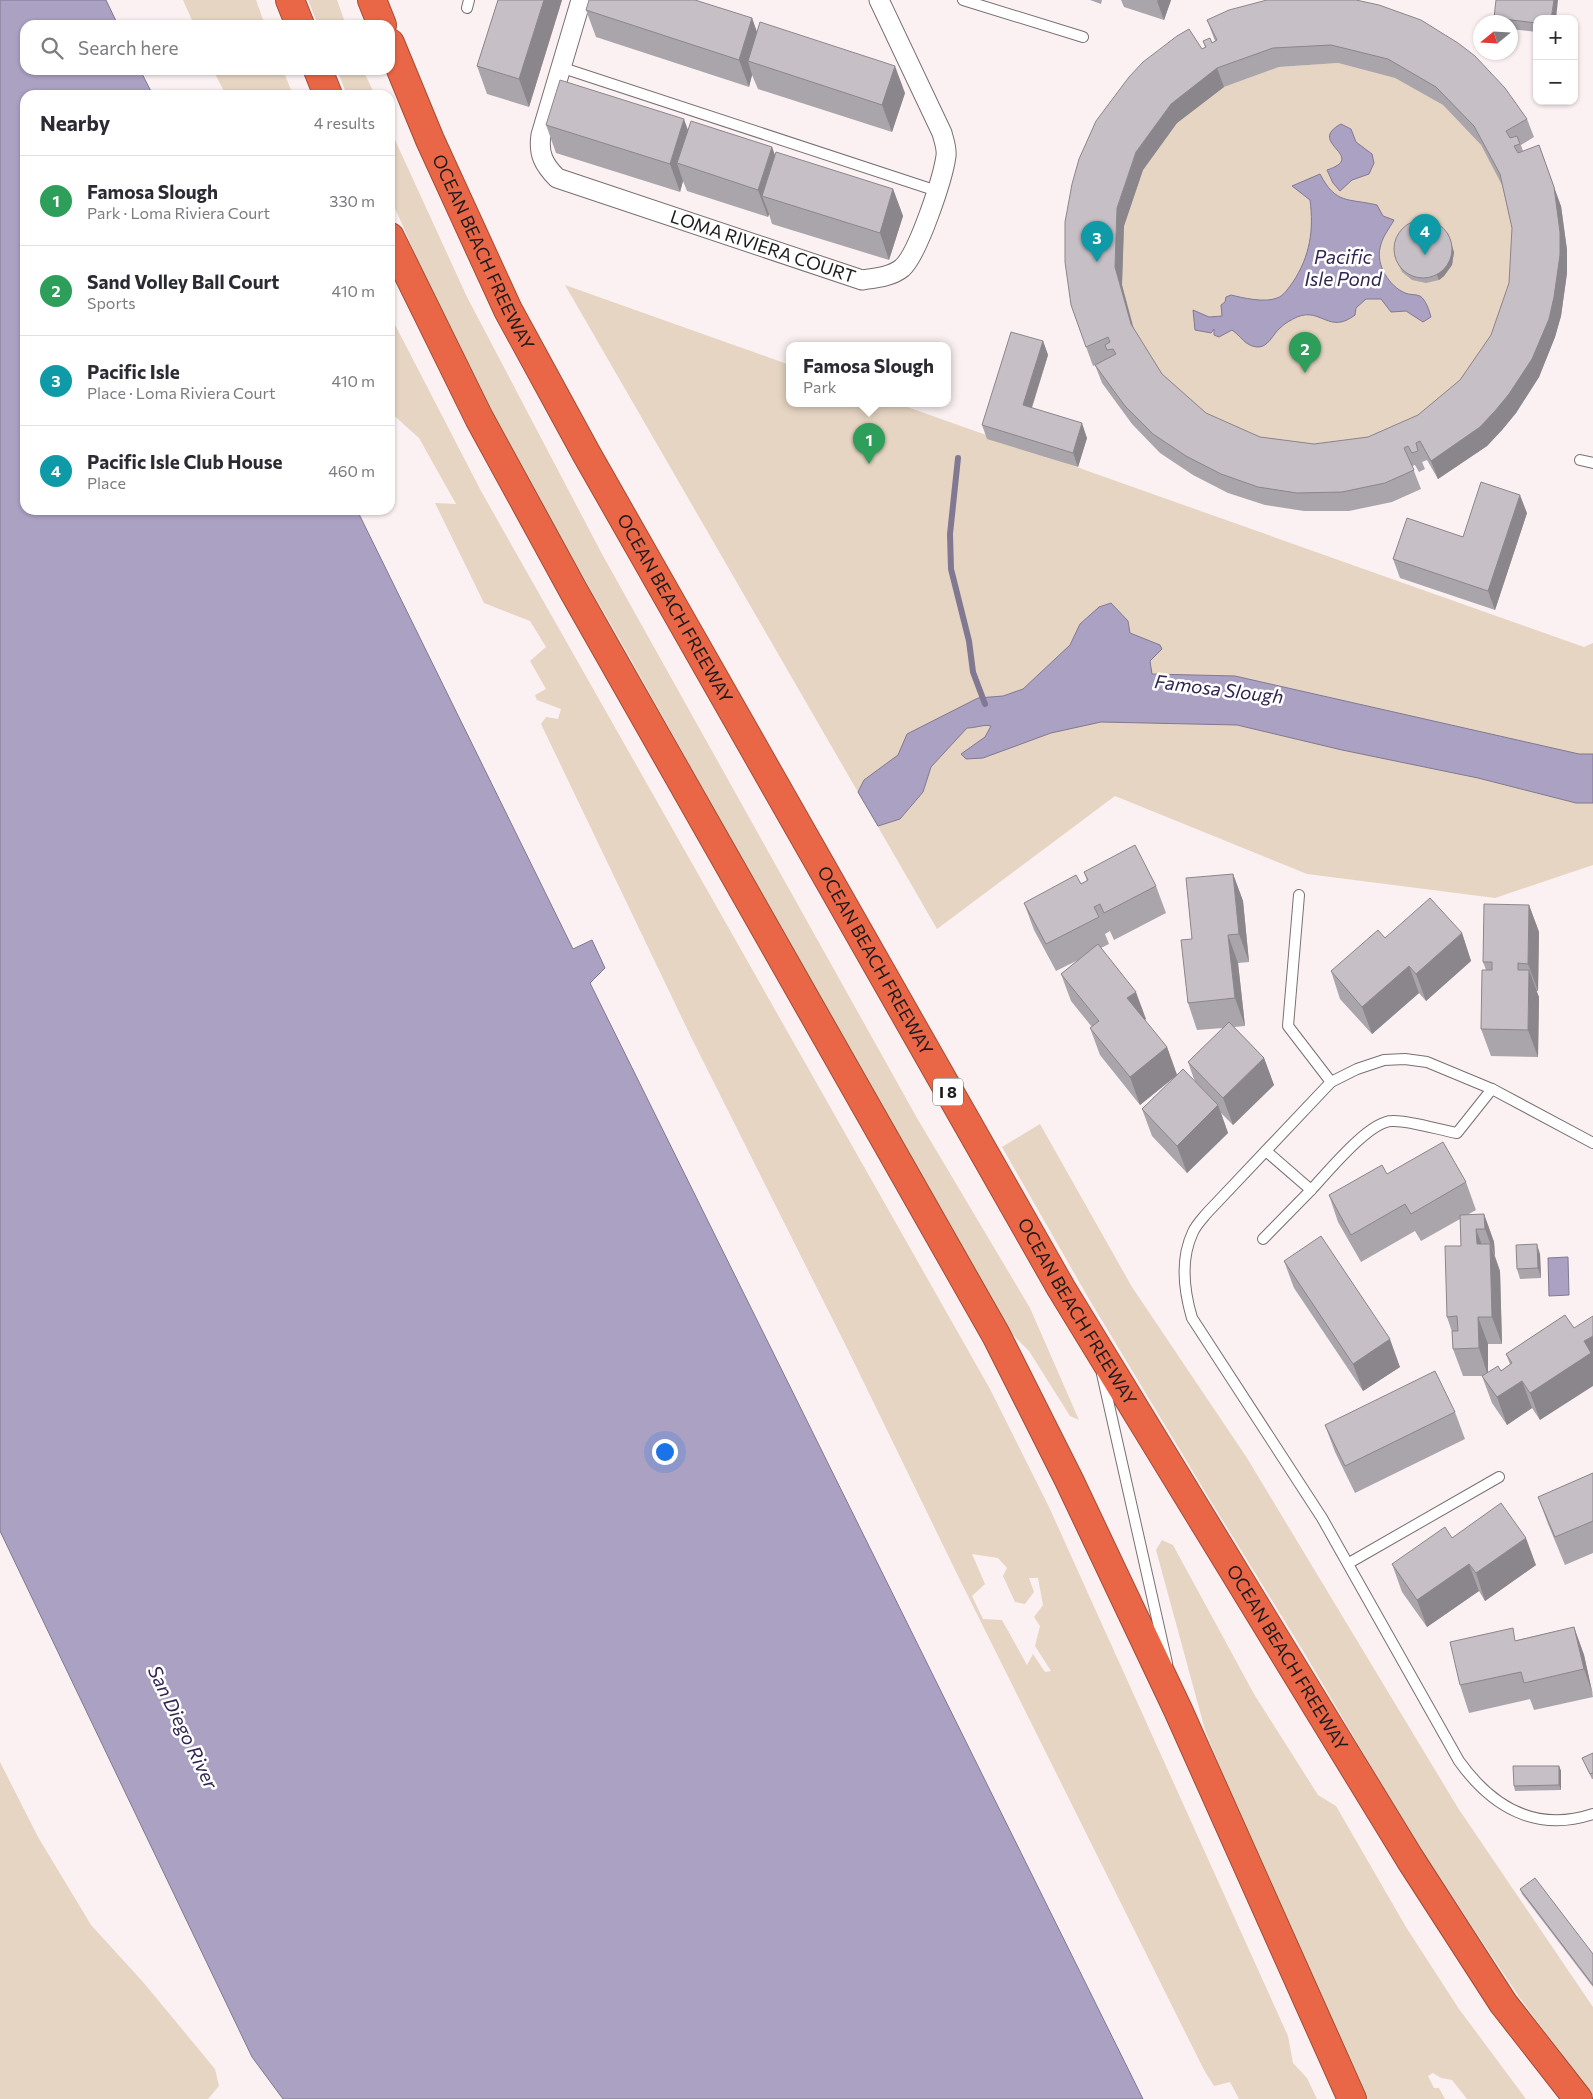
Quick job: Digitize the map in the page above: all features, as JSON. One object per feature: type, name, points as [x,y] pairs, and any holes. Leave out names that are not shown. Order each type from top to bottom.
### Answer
[{"type":"highway","points":[[290,0],[298,20]]},
{"type":"highway","points":[[372,0],[380,20]]},
{"type":"highway","name":"OCEAN BEACH FREEWAY","points":[[395,56],[430,140],[508,310],[586,453],[987,1160],[1096,1346],[1410,1859],[1503,2003],[1578,2099]]},
{"type":"highway","points":[[320,75],[326,90]]},
{"type":"highway","points":[[395,247],[479,418],[573,590],[996,1335],[1069,1480],[1178,1710],[1352,2099]]},
{"type":"street","name":"LOMA RIVIERA COURT","points":[[581,0],[560,67],[539,147],[542,160],[557,178],[862,280],[885,277],[902,268],[912,254],[937,191],[946,156],[946,144],[879,0]]},
{"type":"lane","points":[[963,0],[1084,37]]},
{"type":"lane","points":[[560,67],[937,191]]},
{"type":"lane","points":[[1580,460],[1593,463]]},
{"type":"lane","points":[[1299,895],[1288,1026],[1331,1082]]},
{"type":"lane","points":[[1593,1143],[1492,1089],[1427,1062],[1405,1059],[1384,1060],[1357,1069],[1331,1082],[1207,1213],[1193,1232],[1187,1253],[1184,1278],[1186,1298],[1192,1318],[1322,1518],[1459,1761],[1474,1782],[1509,1808],[1539,1820],[1566,1820],[1593,1814]]},
{"type":"lane","points":[[1263,1239],[1366,1133],[1379,1123],[1393,1121],[1457,1133],[1492,1089]]},
{"type":"lane","points":[[1266,1151],[1310,1190]]},
{"type":"lane","points":[[1096,1346],[1178,1710]]},
{"type":"lane","points":[[1349,1563],[1499,1477]]},
{"type":"shaded area","points":[[183,0],[256,0],[263,20],[192,20]]},
{"type":"shaded area","points":[[308,0],[337,0],[344,20],[316,20]]},
{"type":"shaded area","points":[[1338,63],[1395,78],[1443,105],[1481,145],[1507,193],[1519,247],[1516,301],[1425,433],[1266,456],[1168,392],[1137,342],[1122,285],[1124,226],[1143,170],[1177,123],[1196,108],[1224,87],[1279,67]]},
{"type":"shaded area","points":[[216,75],[285,75],[291,90],[223,90]]},
{"type":"shaded area","points":[[339,75],[365,75],[373,90],[345,90]]},
{"type":"shaded area","points":[[395,140],[467,297],[602,554],[917,1118],[1030,1308],[1079,1420],[1070,1416],[1029,1351],[1010,1332],[935,1204],[621,642],[534,492],[451,335],[395,208]]},
{"type":"shaded area","name":"Famosa Slough","points":[[565,285],[786,364],[786,407],[907,407],[1584,647],[1593,643],[1593,865],[1495,898],[1307,874],[1115,796],[937,929]]},
{"type":"shaded area","points":[[395,325],[481,491],[990,1389],[1049,1507],[1288,2036],[1293,2063],[1307,2078],[1317,2099],[1239,2099],[1230,2082],[1214,2086],[1204,2070],[692,1039],[541,724],[546,717],[558,719],[561,709],[537,700],[535,695],[546,689],[530,661],[546,647],[530,621],[484,603],[435,503],[456,504],[419,438],[395,416]],"holes":[[[972,1554],[998,1558],[1007,1568],[1003,1576],[1015,1602],[1025,1604],[1034,1592],[1029,1578],[1038,1578],[1043,1605],[1034,1617],[1040,1626],[1035,1646],[1051,1671],[1045,1672],[1033,1654],[1027,1665],[1002,1620],[983,1619],[972,1596],[985,1584]]]},
{"type":"shaded area","points":[[1040,1124],[1132,1287],[1247,1458],[1458,1808],[1593,2007],[1593,2096],[1519,1997],[1412,1836],[1305,1654],[1089,1299],[1002,1147]]},
{"type":"shaded area","points":[[1162,1540],[1173,1545],[1254,1694],[1318,1795],[1336,1806],[1406,1927],[1459,2009],[1526,2099],[1467,2099],[1452,2080],[1441,2078],[1433,2073],[1428,2076],[1434,2088],[1439,2088],[1445,2099],[1367,2099],[1248,1836],[1205,1730],[1156,1550]]},
{"type":"shaded area","points":[[0,1762],[38,1837],[91,1925],[143,1982],[215,2069],[219,2086],[208,2099],[0,2099]]},
{"type":"water","name":"San Diego River","points":[[0,0],[106,0],[116,20],[20,20],[20,75],[143,75],[150,90],[20,90],[20,515],[359,515],[573,949],[592,940],[605,968],[590,983],[1143,2099],[283,2099],[252,2057],[0,1531]]},
{"type":"water","points":[[1341,124],[1351,129],[1356,142],[1372,154],[1374,163],[1369,174],[1352,180],[1340,191],[1333,183],[1327,170],[1338,165],[1342,160],[1330,137],[1332,131]]},
{"type":"water","name":"Pacific Isle Pond","points":[[1320,174],[1337,196],[1377,205],[1383,216],[1394,220],[1381,244],[1379,255],[1382,268],[1389,280],[1399,290],[1407,294],[1418,295],[1422,298],[1427,305],[1431,317],[1423,322],[1406,311],[1391,312],[1381,299],[1366,299],[1356,308],[1355,315],[1346,320],[1332,322],[1313,315],[1297,317],[1282,326],[1261,347],[1249,345],[1232,330],[1219,337],[1214,335],[1214,329],[1211,333],[1195,330],[1193,310],[1209,317],[1222,316],[1221,305],[1225,302],[1226,297],[1231,295],[1254,300],[1266,300],[1280,297],[1286,291],[1299,272],[1307,253],[1311,232],[1310,200],[1292,186]]},
{"type":"water","points":[[1111,603],[1128,621],[1130,633],[1160,645],[1162,649],[1150,661],[1152,674],[1235,676],[1579,754],[1593,754],[1593,803],[1576,803],[1478,778],[1342,750],[1237,725],[1101,722],[1051,733],[983,758],[966,759],[961,754],[985,737],[991,726],[986,725],[967,728],[931,767],[923,792],[900,819],[878,826],[858,792],[864,780],[898,755],[907,734],[978,698],[1003,696],[1023,689],[1070,645],[1080,624],[1099,607]]},
{"type":"water","points":[[1568,1257],[1569,1295],[1549,1296],[1548,1258]]},
{"type":"building","points":[[498,0],[544,0],[519,79],[477,66]]},
{"type":"building","points":[[589,0],[695,0],[752,18],[739,60],[586,10]]},
{"type":"building","points":[[1267,0],[1356,0],[1379,5],[1421,20],[1473,54],[1473,60],[1479,60],[1505,88],[1527,119],[1506,131],[1510,138],[1517,136],[1520,144],[1514,146],[1518,153],[1539,145],[1554,187],[1560,232],[1560,255],[1549,319],[1532,359],[1509,394],[1480,427],[1431,461],[1420,441],[1416,443],[1418,451],[1412,453],[1408,446],[1404,448],[1414,470],[1385,483],[1342,492],[1297,493],[1258,487],[1221,474],[1186,456],[1153,434],[1125,406],[1095,365],[1116,354],[1113,349],[1107,350],[1105,345],[1110,342],[1108,337],[1086,347],[1071,305],[1065,262],[1065,222],[1079,159],[1096,121],[1129,77],[1143,62],[1189,29],[1202,49],[1206,47],[1203,41],[1210,38],[1212,43],[1217,40],[1207,20],[1229,10]],"holes":[[[1331,45],[1388,59],[1436,87],[1474,126],[1500,174],[1512,228],[1509,283],[1491,335],[1460,380],[1418,415],[1368,437],[1314,444],[1260,437],[1206,413],[1162,374],[1131,324],[1115,267],[1117,208],[1136,152],[1171,104],[1217,68],[1273,48]]]},
{"type":"building","points":[[1496,0],[1554,0],[1552,15],[1533,15],[1533,23],[1518,21],[1518,15],[1494,15]]},
{"type":"building","points":[[760,22],[895,66],[882,105],[748,61]]},
{"type":"building","points":[[560,80],[684,119],[670,164],[546,125]]},
{"type":"building","points":[[691,121],[772,147],[758,190],[677,163]]},
{"type":"building","points":[[776,152],[893,189],[880,233],[762,196]]},
{"type":"building","points":[[1417,220],[1429,220],[1444,228],[1452,243],[1452,255],[1444,270],[1429,278],[1417,278],[1402,270],[1394,255],[1394,243],[1402,228]]},
{"type":"building","points":[[1011,332],[1043,341],[1023,405],[1082,423],[1073,453],[982,425]]},
{"type":"building","points":[[1481,482],[1520,495],[1488,591],[1393,559],[1407,518],[1463,537]]},
{"type":"building","points":[[1135,845],[1156,886],[1104,913],[1100,904],[1094,907],[1099,917],[1046,944],[1024,903],[1076,875],[1081,884],[1088,880],[1084,872]]},
{"type":"building","points":[[1233,874],[1239,934],[1228,935],[1235,998],[1188,1003],[1181,940],[1192,939],[1186,878]]},
{"type":"building","points":[[1430,898],[1462,933],[1416,974],[1409,966],[1362,1007],[1331,971],[1378,930],[1385,938]]},
{"type":"building","points":[[1484,904],[1529,905],[1528,964],[1518,963],[1518,970],[1529,970],[1528,1030],[1481,1029],[1482,970],[1492,970],[1492,962],[1483,962]]},
{"type":"building","points":[[1098,944],[1136,992],[1127,998],[1167,1047],[1130,1077],[1090,1028],[1099,1021],[1061,974]]},
{"type":"building","points":[[1229,1022],[1264,1058],[1223,1098],[1188,1062]]},
{"type":"building","points":[[1183,1069],[1218,1105],[1177,1146],[1142,1109]]},
{"type":"building","points":[[1443,1142],[1466,1182],[1411,1214],[1405,1204],[1351,1235],[1329,1195],[1382,1165],[1387,1174]]},
{"type":"building","points":[[1484,1214],[1485,1229],[1476,1229],[1477,1244],[1490,1244],[1492,1317],[1478,1317],[1479,1348],[1453,1349],[1452,1331],[1458,1331],[1457,1316],[1447,1317],[1445,1246],[1461,1246],[1460,1215]]},
{"type":"building","points":[[1321,1236],[1390,1339],[1353,1364],[1284,1261]]},
{"type":"building","points":[[1537,1244],[1538,1268],[1517,1269],[1516,1245]]},
{"type":"building","points":[[1565,1315],[1574,1328],[1593,1316],[1593,1336],[1584,1341],[1591,1353],[1530,1393],[1522,1381],[1497,1397],[1482,1376],[1498,1366],[1501,1371],[1512,1363],[1506,1354]]},
{"type":"building","points":[[1435,1371],[1455,1412],[1345,1466],[1325,1425]]},
{"type":"building","points":[[1593,1473],[1593,1521],[1555,1537],[1538,1497]]},
{"type":"building","points":[[1501,1503],[1526,1538],[1476,1573],[1469,1564],[1417,1600],[1392,1564],[1445,1527],[1452,1538]]},
{"type":"building","points":[[1574,1627],[1584,1669],[1524,1683],[1521,1672],[1460,1685],[1450,1642],[1513,1628],[1515,1641]]},
{"type":"building","points":[[1593,1753],[1593,1773],[1590,1774],[1582,1758]]},
{"type":"building","points":[[1513,1766],[1559,1766],[1559,1785],[1514,1786]]},
{"type":"building","points":[[1535,1878],[1593,1954],[1593,1985],[1520,1889]]},
{"type":"waterway","points":[[958,458],[950,534],[951,569],[969,641],[973,672],[985,704]]},
{"type":"place","name":"Pacific Isle Club House","points":[[1425,255]]},
{"type":"place","name":"Pacific Isle","points":[[1097,262]]},
{"type":"place","name":"Sand Volley Ball Court","points":[[1305,373]]},
{"type":"place","name":"Famosa Slough","points":[[869,464]]}]
